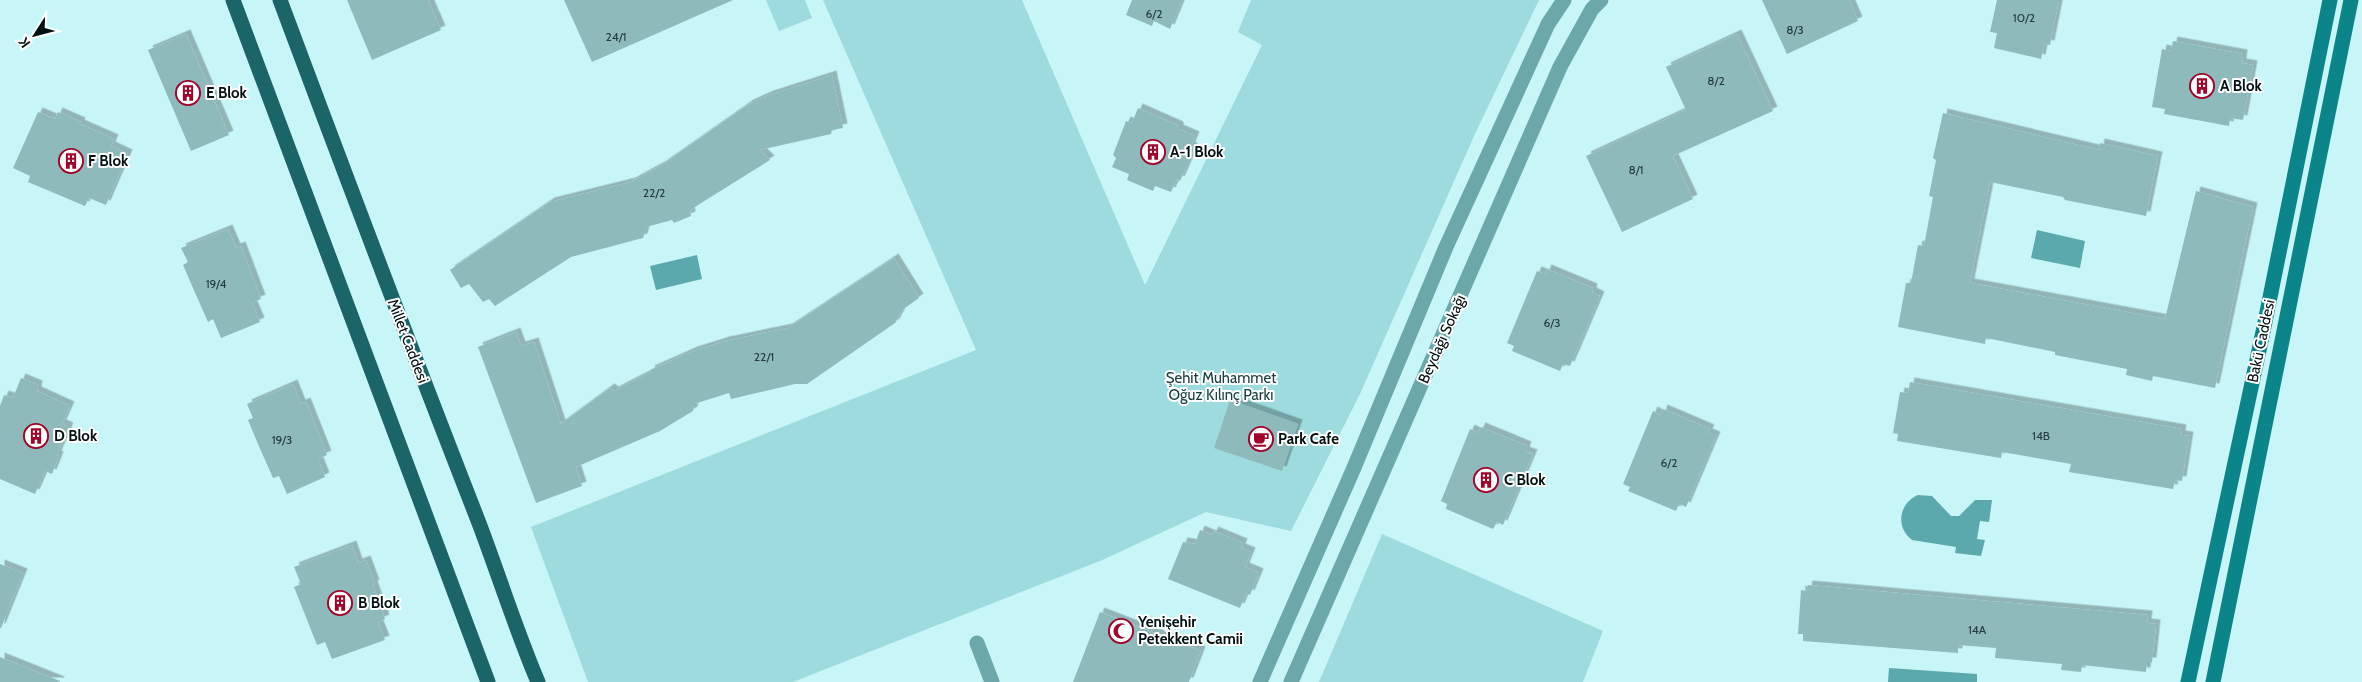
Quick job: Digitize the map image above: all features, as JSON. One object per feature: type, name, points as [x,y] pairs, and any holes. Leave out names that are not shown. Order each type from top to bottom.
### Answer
[{"type":"main road","points":[[233,0],[488,682]]},
{"type":"main road","name":"Millet Caddesi","points":[[280,0],[368,236],[483,534],[518,635],[538,682]]},
{"type":"main road","name":"Bakü Caddesi","points":[[2188,682],[2264,327],[2330,0]]},
{"type":"main road","name":"Bakü Caddesi","points":[[2214,682],[2351,0]]},
{"type":"street","name":"Beydağı Sokağı","points":[[1260,682],[1353,470],[1446,247],[1548,24],[1564,0]]},
{"type":"street","name":"Beydağı Sokağı","points":[[1290,682],[1560,67],[1592,9],[1601,0]]},
{"type":"street","points":[[977,643],[992,682]]},
{"type":"green space","points":[[766,0],[805,0],[812,18],[779,31]]},
{"type":"green space","name":"Şehit Muhammet Oğuz Kılınç Parkı","points":[[823,0],[1022,0],[1145,285],[1262,45],[1238,32],[1251,0],[1539,0],[1474,136],[1360,394],[1291,531],[1206,512],[1100,561],[793,682],[588,682],[531,527],[976,350]]},
{"type":"green space","points":[[1382,534],[1603,631],[1583,682],[1319,682]]},
{"type":"shaded area","points":[[2037,230],[2085,241],[2080,268],[2031,258]]},
{"type":"shaded area","points":[[697,255],[702,279],[656,290],[650,266]]},
{"type":"shaded area","points":[[1918,495],[1932,496],[1951,516],[1959,516],[1975,500],[1992,500],[1989,522],[1980,521],[1977,539],[1985,540],[1981,556],[1955,553],[1956,547],[1912,540],[1903,529],[1901,522],[1903,509]]},
{"type":"shaded area","points":[[1889,668],[1977,674],[1977,682],[1888,682]]},
{"type":"building","points":[[347,0],[428,0],[441,30],[372,60]]},
{"type":"building","points":[[564,0],[733,0],[592,62]]},
{"type":"building","points":[[1132,0],[1182,0],[1170,29],[1154,21],[1152,26],[1126,15]]},
{"type":"building","points":[[1762,0],[1849,0],[1858,21],[1787,54]]},
{"type":"building","points":[[1997,0],[2059,0],[2050,45],[2044,44],[2041,59],[1994,48],[1997,33],[1990,32]]},
{"type":"building","name":"E Blok","points":[[186,34],[229,135],[191,151],[148,50]]},
{"type":"building","points":[[1737,34],[1773,111],[1673,156],[1693,199],[1622,232],[1586,156],[1686,110],[1666,67]]},
{"type":"building","name":"A Blok","points":[[2173,41],[2243,54],[2242,63],[2253,65],[2243,120],[2230,118],[2229,126],[2164,114],[2165,109],[2152,107],[2162,49],[2171,51]]},
{"type":"building","points":[[832,75],[843,128],[832,130],[831,134],[760,150],[770,160],[690,210],[691,216],[674,223],[672,220],[646,227],[643,238],[571,257],[495,306],[489,299],[483,302],[469,284],[461,288],[450,270],[550,202],[631,182],[662,165],[749,104],[769,95]]},
{"type":"building","name":"A-1 Blok","points":[[1138,108],[1179,126],[1179,129],[1195,136],[1191,146],[1194,149],[1180,181],[1177,179],[1171,192],[1155,186],[1153,191],[1127,180],[1129,174],[1112,167],[1116,158],[1113,155],[1126,121],[1132,123]]},
{"type":"building","name":"F Blok","points":[[38,112],[55,119],[58,112],[81,122],[80,124],[114,139],[111,146],[128,154],[106,205],[89,198],[85,206],[28,182],[30,176],[13,168]]},
{"type":"building","points":[[1943,113],[2099,150],[2100,143],[2158,156],[2146,216],[2065,200],[2063,197],[1990,182],[1970,283],[2165,319],[2196,191],[2253,207],[2215,388],[2153,376],[2152,381],[2126,375],[2127,369],[2055,355],[2055,352],[1986,338],[1985,344],[1898,327],[1906,283],[1911,283],[1918,245],[1924,246],[1933,197],[1929,196],[1936,160],[1933,158]]},
{"type":"building","points":[[228,229],[236,248],[241,246],[261,299],[252,303],[260,322],[221,338],[213,319],[208,322],[183,265],[188,262],[181,248]]},
{"type":"building","points":[[894,258],[919,298],[902,310],[895,323],[807,384],[795,384],[731,399],[729,393],[694,404],[693,411],[660,431],[576,467],[582,486],[536,503],[478,347],[516,332],[521,346],[534,342],[561,424],[610,388],[614,391],[651,372],[650,370],[693,351],[725,341],[788,328]]},
{"type":"building","points":[[1547,269],[1593,288],[1592,292],[1600,296],[1570,366],[1563,364],[1560,371],[1512,351],[1514,346],[1507,343],[1537,271],[1545,274]]},
{"type":"building","name":"D Blok","points":[[21,378],[38,385],[37,391],[70,406],[62,424],[69,427],[57,455],[59,456],[52,474],[45,471],[35,494],[0,479],[0,406],[4,395],[13,398]]},
{"type":"building","points":[[1910,382],[2182,429],[2181,435],[2189,436],[2182,481],[2175,480],[2173,489],[2069,472],[2071,464],[2002,452],[2001,458],[1897,441],[1898,434],[1893,433],[1900,392],[1908,393]]},
{"type":"building","points":[[293,384],[301,404],[306,402],[327,455],[318,459],[325,477],[287,494],[279,476],[273,478],[248,420],[253,418],[247,404]]},
{"type":"building","points":[[1230,400],[1298,424],[1282,471],[1214,448]]},
{"type":"building","points":[[1663,409],[1710,429],[1708,433],[1716,436],[1686,507],[1679,504],[1676,511],[1628,491],[1630,487],[1623,484],[1653,411],[1661,415]]},
{"type":"building","name":"C Blok","points":[[1481,427],[1527,446],[1525,451],[1533,454],[1503,525],[1497,522],[1493,529],[1446,509],[1447,504],[1441,501],[1470,429],[1478,433]]},
{"type":"building","points":[[1200,530],[1212,535],[1214,531],[1243,543],[1241,548],[1251,552],[1245,567],[1259,573],[1250,595],[1246,593],[1240,608],[1168,579],[1183,542],[1195,544]]},
{"type":"building","name":"B Blok","points":[[352,545],[358,563],[366,560],[375,584],[373,585],[385,619],[378,622],[385,640],[332,659],[325,642],[317,645],[294,587],[301,584],[294,567]]},
{"type":"building","points":[[0,564],[23,573],[1,628],[0,628]]},
{"type":"building","points":[[1808,585],[2148,615],[2147,623],[2156,624],[2152,662],[2147,662],[2146,672],[2082,665],[2081,672],[2061,670],[2062,664],[1995,658],[1996,648],[1958,645],[1958,653],[1803,641],[1803,634],[1798,634],[1801,590],[1807,591]]},
{"type":"building","name":"Yenişehir Petekkent Camii","points":[[1100,612],[1201,651],[1189,682],[1073,682]]},
{"type":"building","points":[[0,657],[60,681],[60,682],[0,682]]},
{"type":"place","name":"A Blok","points":[[2202,86]]},
{"type":"place","name":"E Blok","points":[[188,93]]},
{"type":"place","name":"A-1 Blok","points":[[1153,152]]},
{"type":"place","name":"F Blok","points":[[71,161]]},
{"type":"place","name":"D Blok","points":[[36,436]]},
{"type":"place","name":"Park Cafe","points":[[1261,439]]},
{"type":"place","name":"C Blok","points":[[1486,480]]},
{"type":"place","name":"B Blok","points":[[340,603]]},
{"type":"place","name":"Yenişehir Petekkent Camii","points":[[1121,631]]}]
